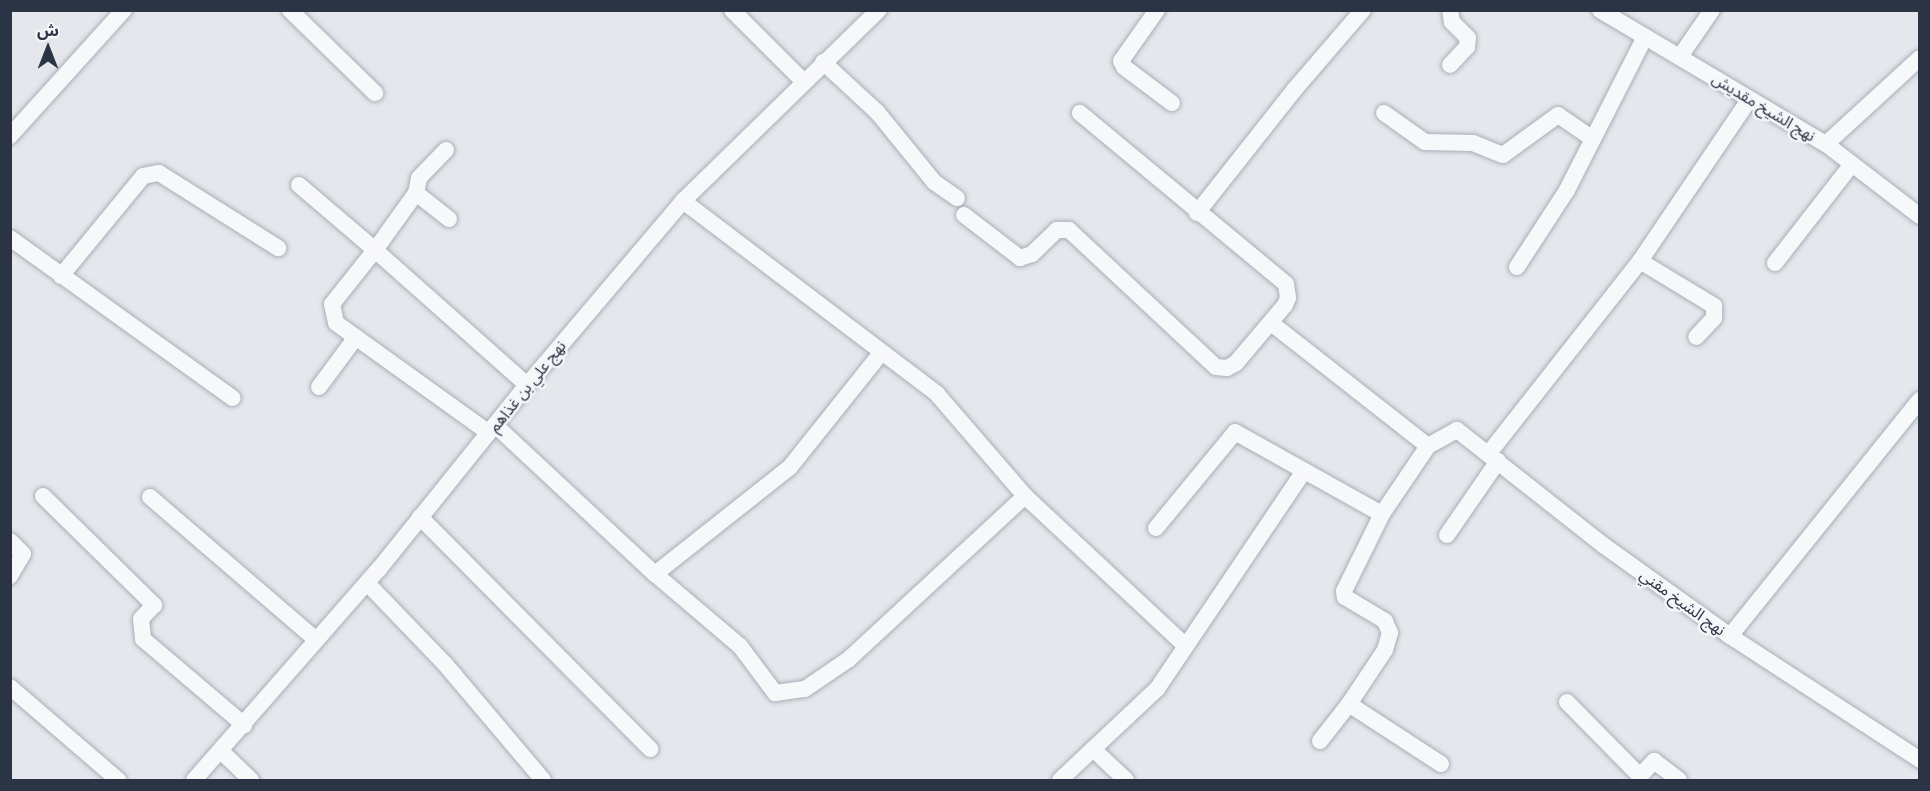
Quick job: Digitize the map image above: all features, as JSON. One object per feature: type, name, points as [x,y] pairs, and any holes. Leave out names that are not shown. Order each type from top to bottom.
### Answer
[{"type":"street","points":[[10,136],[124,10]]},
{"type":"street","points":[[290,10],[375,93]]},
{"type":"street","points":[[732,10],[803,81]]},
{"type":"street","name":"نهج علي بن غذاهم","points":[[194,780],[367,583],[526,385],[683,201],[803,81],[879,10]]},
{"type":"street","points":[[1157,10],[1122,54],[1121,61],[1124,67],[1172,103]]},
{"type":"street","points":[[1197,213],[1295,89],[1363,10]]},
{"type":"street","points":[[1450,10],[1452,22],[1468,38],[1467,47],[1450,65]]},
{"type":"street","name":"نهج الشيخ مقديش","points":[[1600,10],[1680,55],[1749,100],[1826,144],[1920,216]]},
{"type":"street","points":[[1680,55],[1712,10]]},
{"type":"street","points":[[1517,267],[1567,190],[1645,37]]},
{"type":"street","points":[[1826,144],[1920,58]]},
{"type":"street","points":[[824,62],[878,114],[934,182],[957,198]]},
{"type":"street","points":[[1447,535],[1493,457],[1640,261],[1749,100]]},
{"type":"street","points":[[964,215],[1020,258],[1032,254],[1057,230],[1070,230],[1216,367],[1227,368],[1236,363],[1271,323],[1288,298],[1286,284],[1197,213],[1080,113]]},
{"type":"street","points":[[1384,113],[1425,142],[1473,143],[1503,155],[1558,115],[1593,139]]},
{"type":"street","points":[[446,150],[419,178],[416,193],[332,304],[336,323],[492,429],[740,646],[775,693],[805,689],[849,658],[1025,496]]},
{"type":"street","points":[[1775,263],[1852,164]]},
{"type":"street","points":[[61,276],[143,176],[159,173],[278,248]]},
{"type":"street","points":[[299,185],[526,385]]},
{"type":"street","points":[[416,193],[449,219]]},
{"type":"street","points":[[683,201],[937,394],[1025,496],[1185,645]]},
{"type":"street","points":[[10,238],[233,398]]},
{"type":"street","points":[[1640,261],[1714,306],[1714,318],[1696,337]]},
{"type":"street","points":[[1271,323],[1428,446],[1382,514],[1344,591],[1345,597],[1385,621],[1390,633],[1385,651],[1349,704],[1320,741]]},
{"type":"street","points":[[319,387],[356,337]]},
{"type":"street","points":[[655,574],[790,467],[881,353]]},
{"type":"street","points":[[1730,636],[1920,400]]},
{"type":"street","name":"نهج الشيخ مقني","points":[[1428,446],[1457,430],[1603,545],[1730,636],[1920,760]]},
{"type":"street","points":[[1156,528],[1235,432],[1382,514]]},
{"type":"street","points":[[1060,780],[1156,688],[1304,471]]},
{"type":"street","points":[[43,496],[154,605],[141,619],[143,639],[244,725]]},
{"type":"street","points":[[150,497],[316,640]]},
{"type":"street","points":[[420,518],[650,749]]},
{"type":"street","points":[[10,541],[23,554],[10,576]]},
{"type":"street","points":[[367,583],[445,664],[543,780]]},
{"type":"street","points":[[10,687],[118,780]]},
{"type":"street","points":[[1567,702],[1640,776],[1654,761],[1679,780]]},
{"type":"street","points":[[1349,704],[1441,764]]},
{"type":"street","points":[[1093,748],[1126,780]]},
{"type":"street","points":[[221,751],[251,780]]}]
